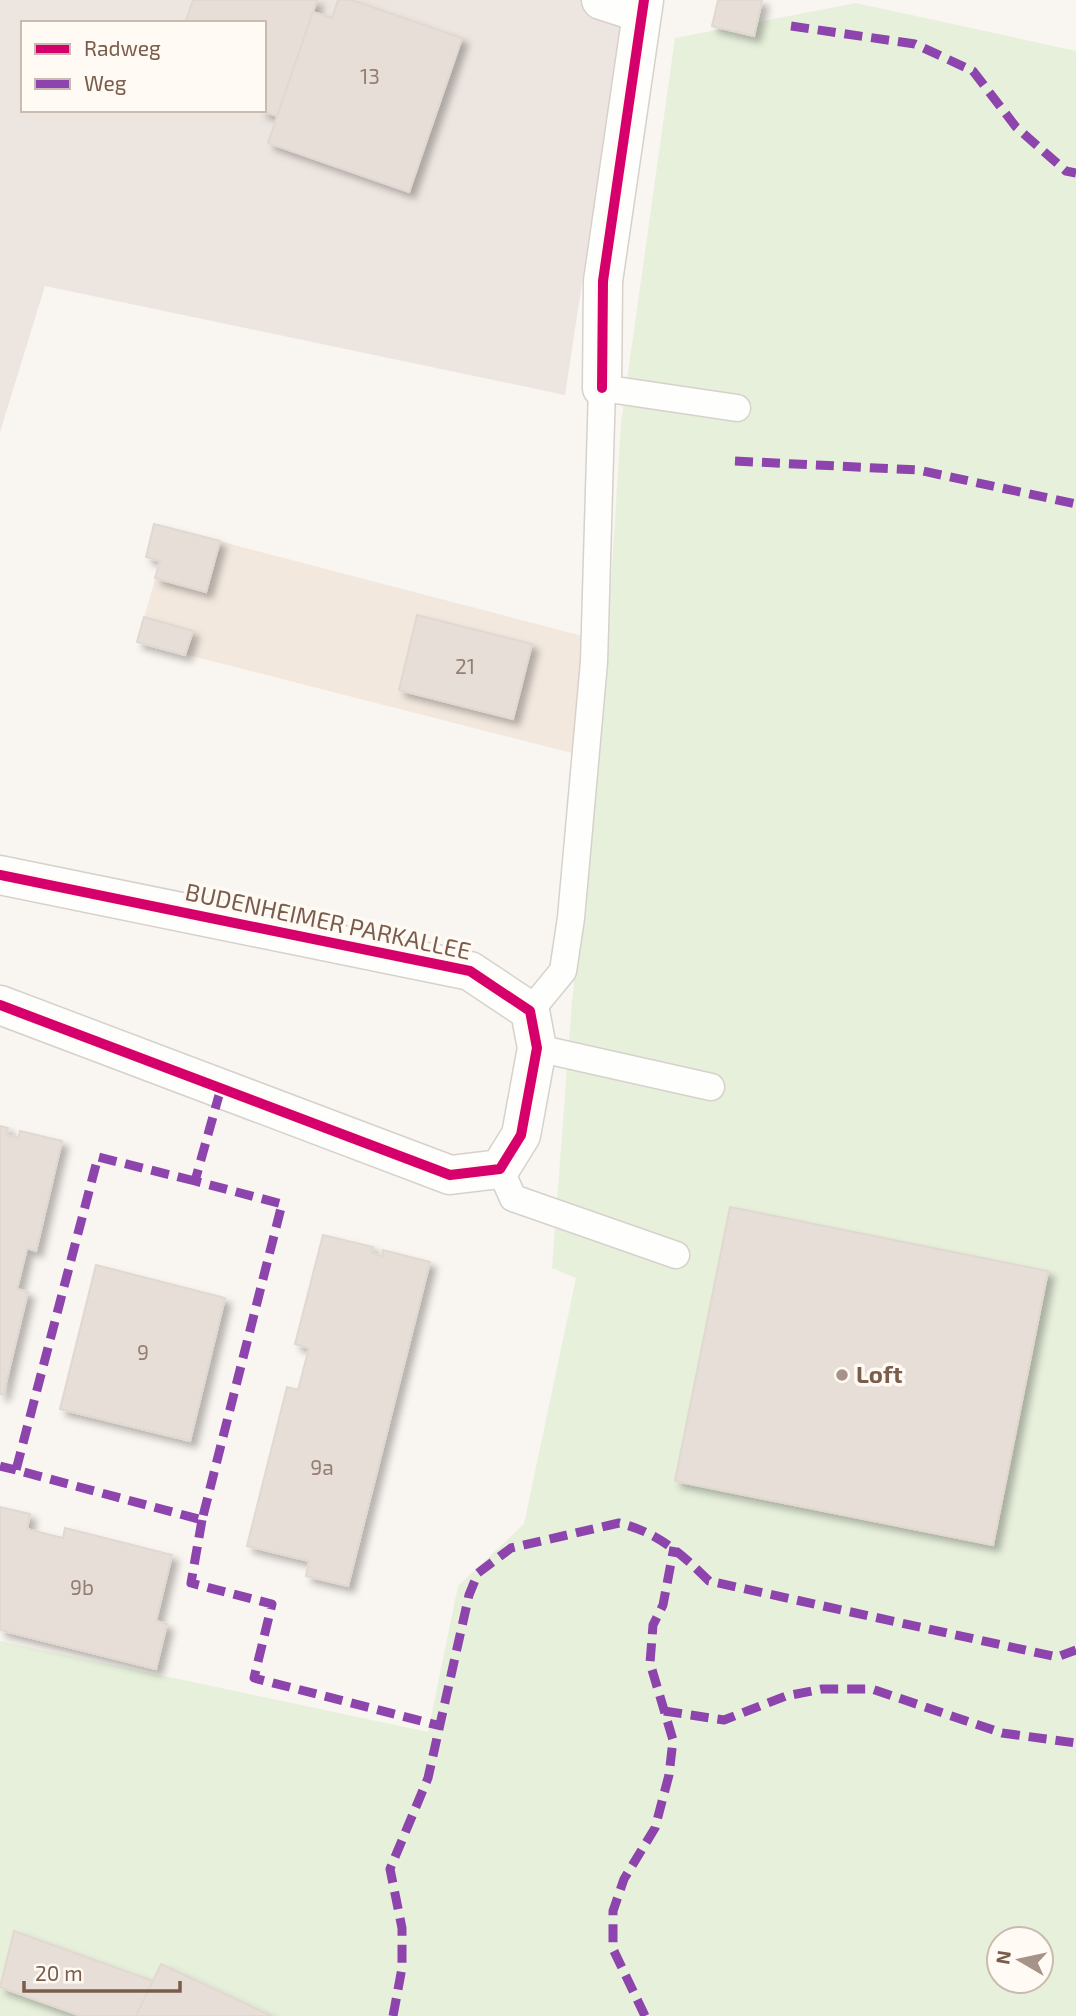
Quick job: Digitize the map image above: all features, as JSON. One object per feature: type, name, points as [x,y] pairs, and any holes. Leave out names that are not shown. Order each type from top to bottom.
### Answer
[{"type":"street","points":[[601,0],[643,7],[603,281],[602,388]]},
{"type":"street","name":"BUDENHEIMER PARKALLEE","points":[[0,875],[470,971],[530,1011]]},
{"type":"street","points":[[0,1006],[450,1175],[500,1169],[521,1135],[537,1048],[530,1011]]},
{"type":"lane","points":[[530,1011],[563,971],[571,918],[594,662],[602,388],[737,408]]},
{"type":"lane","points":[[537,1048],[711,1087]]},
{"type":"lane","points":[[500,1169],[513,1198],[676,1255]]},
{"type":"shaded area","points":[[0,0],[625,0],[565,395],[45,286],[0,432]]},
{"type":"shaded area","points":[[154,524],[586,637],[576,754],[137,642],[160,562],[146,557]]},
{"type":"green space","points":[[856,3],[1076,51],[1076,2016],[0,2016],[0,1641],[428,1732],[458,1586],[524,1524],[576,1278],[552,1268],[572,1002],[603,713],[621,423],[675,38]]},
{"type":"building","points":[[193,0],[317,0],[277,116],[265,112],[266,21],[186,21]]},
{"type":"building","points":[[338,0],[352,0],[462,38],[409,192],[268,143],[313,12],[332,18]]},
{"type":"building","points":[[718,0],[762,0],[754,36],[712,26]]},
{"type":"building","points":[[154,524],[220,541],[206,592],[155,578],[160,561],[146,557]]},
{"type":"building","points":[[417,615],[532,644],[513,719],[399,690]]},
{"type":"building","points":[[144,617],[193,631],[185,655],[137,642]]},
{"type":"building","points":[[0,1126],[8,1128],[6,1135],[18,1138],[20,1131],[62,1141],[36,1251],[27,1248],[17,1289],[28,1292],[3,1395],[0,1394]]},
{"type":"building","points":[[730,1207],[1048,1271],[993,1545],[675,1481]]},
{"type":"building","points":[[323,1235],[373,1247],[372,1253],[383,1256],[383,1250],[430,1262],[348,1586],[306,1576],[309,1561],[247,1546],[287,1387],[298,1390],[309,1348],[295,1344]]},
{"type":"building","points":[[96,1265],[225,1298],[190,1441],[60,1409]]},
{"type":"building","points":[[0,1507],[30,1514],[27,1529],[63,1538],[65,1528],[172,1555],[156,1621],[167,1624],[156,1669],[0,1630]]},
{"type":"building","points":[[14,1931],[153,1981],[136,2016],[81,2016],[0,1987]]},
{"type":"building","points":[[161,1964],[272,2016],[136,2016]]},
{"type":"marked path","points":[[791,26],[915,44],[973,71],[1016,127],[1066,171],[1076,173]]},
{"type":"marked path","points":[[735,461],[918,470],[1076,504]]},
{"type":"marked path","points":[[195,1181],[98,1157],[16,1470],[202,1520],[282,1204],[195,1181],[221,1088]]},
{"type":"marked path","points":[[0,1466],[16,1470]]},
{"type":"marked path","points":[[202,1520],[191,1583],[272,1604],[254,1678],[441,1726]]},
{"type":"marked path","points":[[393,2016],[402,1968],[402,1928],[390,1869],[428,1778],[469,1595],[478,1573],[511,1548],[619,1523],[645,1532],[668,1545],[709,1581],[1057,1657],[1076,1650]]},
{"type":"marked path","points":[[645,2016],[613,1949],[613,1911],[624,1879],[655,1828],[669,1775],[673,1740],[650,1663],[653,1625],[663,1605],[674,1547]]},
{"type":"marked path","points":[[664,1711],[724,1720],[786,1696],[822,1689],[872,1689],[1002,1733],[1076,1743]]},
{"type":"cycle path","points":[[602,388],[603,281],[644,0]]},
{"type":"cycle path","points":[[0,875],[470,971],[530,1011],[537,1048],[521,1135],[500,1169],[450,1175],[0,1005]]},
{"type":"place","name":"Loft","points":[[842,1375]]}]
